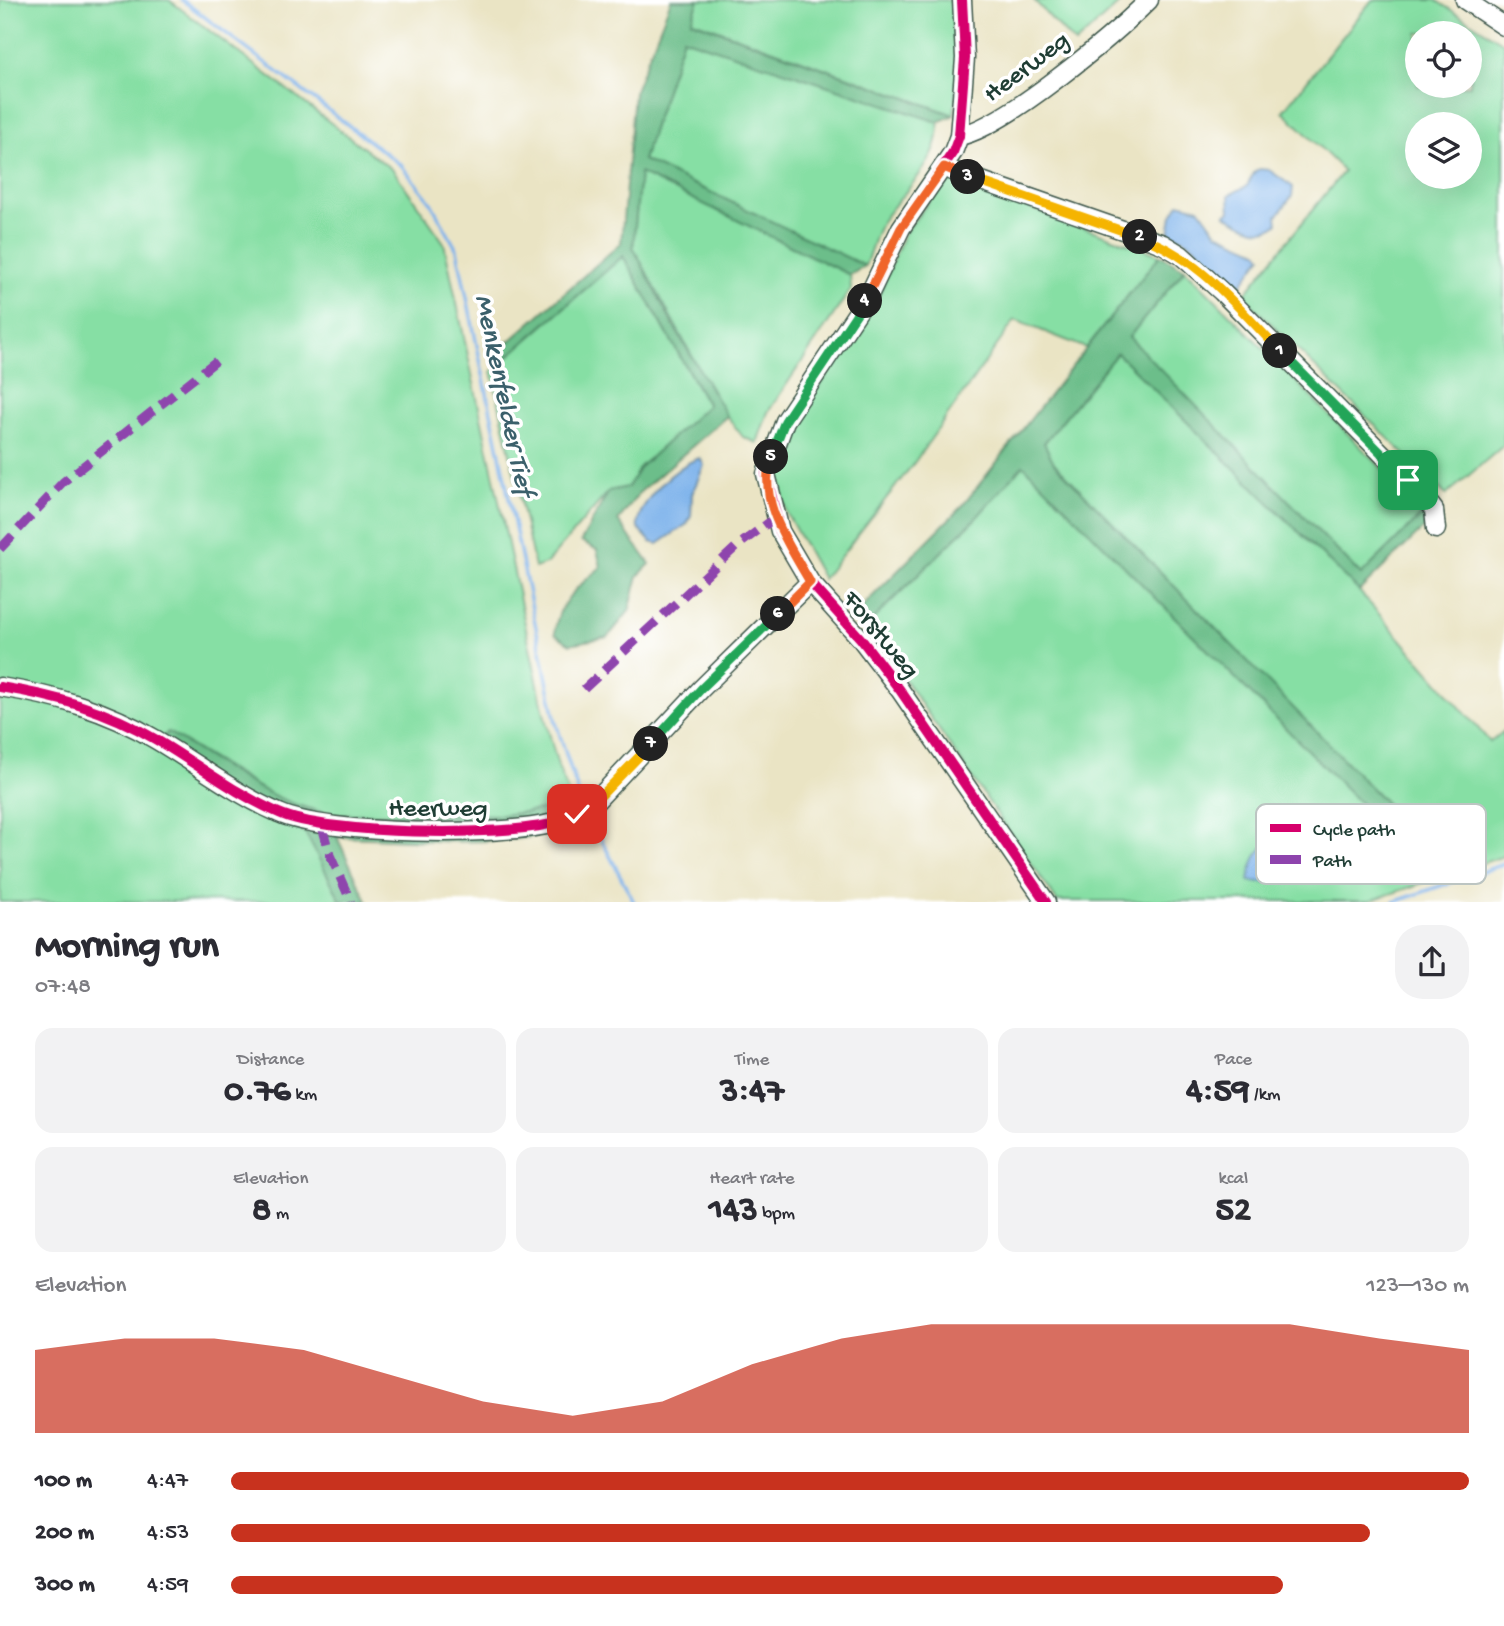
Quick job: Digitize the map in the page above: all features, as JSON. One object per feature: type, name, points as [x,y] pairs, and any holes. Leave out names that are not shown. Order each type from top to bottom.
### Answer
[{"type":"street","name":"Forstweg","points":[[962,0],[965,58],[959,136],[944,167],[901,228],[869,295],[799,398],[775,444],[766,474],[780,531],[810,582],[861,639],[900,690],[1046,901]]},
{"type":"street","name":"Heerweg","points":[[959,136],[977,132],[1031,97],[1149,0]]},
{"type":"street","points":[[1465,0],[1504,26]]},
{"type":"street","points":[[944,167],[1163,244],[1181,256],[1222,292],[1420,492],[1434,510],[1436,529]]},
{"type":"street","name":"Heerweg","points":[[0,687],[68,700],[105,713],[279,814],[322,826],[507,828],[553,823],[577,814],[596,801],[701,689],[810,582]]},
{"type":"green space","points":[[0,0],[169,0],[394,171],[444,243],[545,718],[558,766],[573,806],[503,815],[329,814],[281,801],[168,732],[154,748],[274,821],[305,832],[341,901],[0,902]]},
{"type":"green space","points":[[671,0],[699,0],[691,21],[954,115],[938,122],[683,38],[643,160],[865,266],[850,275],[640,173],[633,247],[673,325],[727,416],[639,493],[618,521],[650,564],[638,576],[629,611],[608,637],[570,644],[555,634],[556,623],[570,596],[601,567],[597,550],[581,541],[609,491],[628,487],[640,467],[708,405],[623,256],[500,363],[494,355],[621,243],[634,93]]},
{"type":"green space","points":[[699,0],[957,0],[960,60],[954,115],[691,20]]},
{"type":"green space","points":[[1034,0],[1123,0],[1075,44]]},
{"type":"green space","points":[[1372,0],[1435,0],[1469,21],[1405,21],[1405,98],[1482,98],[1482,29],[1504,43],[1504,445],[1446,495],[1243,296],[1344,171],[1283,111]]},
{"type":"green space","points":[[683,38],[938,122],[935,148],[920,174],[883,220],[865,266],[643,160]]},
{"type":"green space","points":[[640,173],[850,275],[851,289],[768,412],[757,443],[743,437],[719,406],[633,247]]},
{"type":"green space","points":[[947,178],[1160,255],[1086,348],[1015,320],[914,463],[823,579],[786,512],[779,475],[793,425],[875,305],[904,234]]},
{"type":"green space","points":[[1160,255],[1185,269],[1129,337],[1361,575],[1425,512],[1432,520],[1359,591],[1117,353],[1044,443],[1054,463],[1387,804],[1361,804],[1023,465],[977,517],[867,625],[856,613],[963,505]]},
{"type":"green space","points":[[623,256],[708,406],[640,467],[628,487],[609,491],[546,564],[535,568],[492,371]]},
{"type":"green space","points":[[1185,269],[1425,512],[1361,575],[1128,337]]},
{"type":"green space","points":[[1117,353],[1359,591],[1490,742],[1504,731],[1504,856],[1486,862],[1486,804],[1387,804],[1054,463],[1044,443]]},
{"type":"green space","points":[[1023,464],[1361,804],[1256,804],[1256,884],[1420,884],[1369,901],[1057,901],[867,625],[977,517]]},
{"type":"green space","points":[[168,732],[266,791],[307,809],[329,814],[503,815],[573,806],[579,825],[550,833],[490,841],[337,837],[367,901],[341,901],[305,832],[274,821],[154,747]]},
{"type":"water","points":[[1269,170],[1293,187],[1292,196],[1277,216],[1278,223],[1266,230],[1252,228],[1225,215],[1230,211],[1229,195],[1247,186],[1255,171]]},
{"type":"water","points":[[1179,203],[1199,208],[1217,233],[1258,251],[1262,256],[1241,285],[1233,286],[1197,248],[1180,237],[1169,234],[1172,215]]},
{"type":"water","points":[[700,458],[704,465],[692,494],[691,516],[687,524],[658,544],[651,542],[638,528],[643,508],[669,476]]},
{"type":"water","points":[[1256,858],[1256,883],[1249,881]]},
{"type":"waterway","name":"Menkenfelder Tief","points":[[182,0],[401,165],[430,201],[457,250],[556,723],[582,804]]},
{"type":"waterway","name":"Menkenfelder Tief","points":[[588,814],[634,902]]},
{"type":"waterway","points":[[1486,870],[1504,864]]},
{"type":"waterway","points":[[1394,902],[1446,884]]},
{"type":"marked path","points":[[0,549],[63,482],[216,361]]},
{"type":"marked path","points":[[584,689],[736,547],[776,517]]},
{"type":"marked path","points":[[322,826],[330,855],[351,902]]},
{"type":"cycle path","points":[[962,0],[965,58],[959,136],[953,152],[901,228],[869,295],[785,421],[766,474],[780,531],[810,582],[861,639],[900,690],[1046,902]]},
{"type":"cycle path","points":[[0,687],[61,700],[118,720],[155,739],[247,797],[279,813],[302,820],[335,826],[415,832],[529,827],[565,819],[596,801],[701,689],[810,582]]},
{"type":"route","points":[[577,814],[612,786],[701,689],[810,582],[780,531],[772,502],[766,474],[775,444],[799,398],[869,295],[901,228],[944,167],[1171,249],[1222,292],[1408,480]]}]
